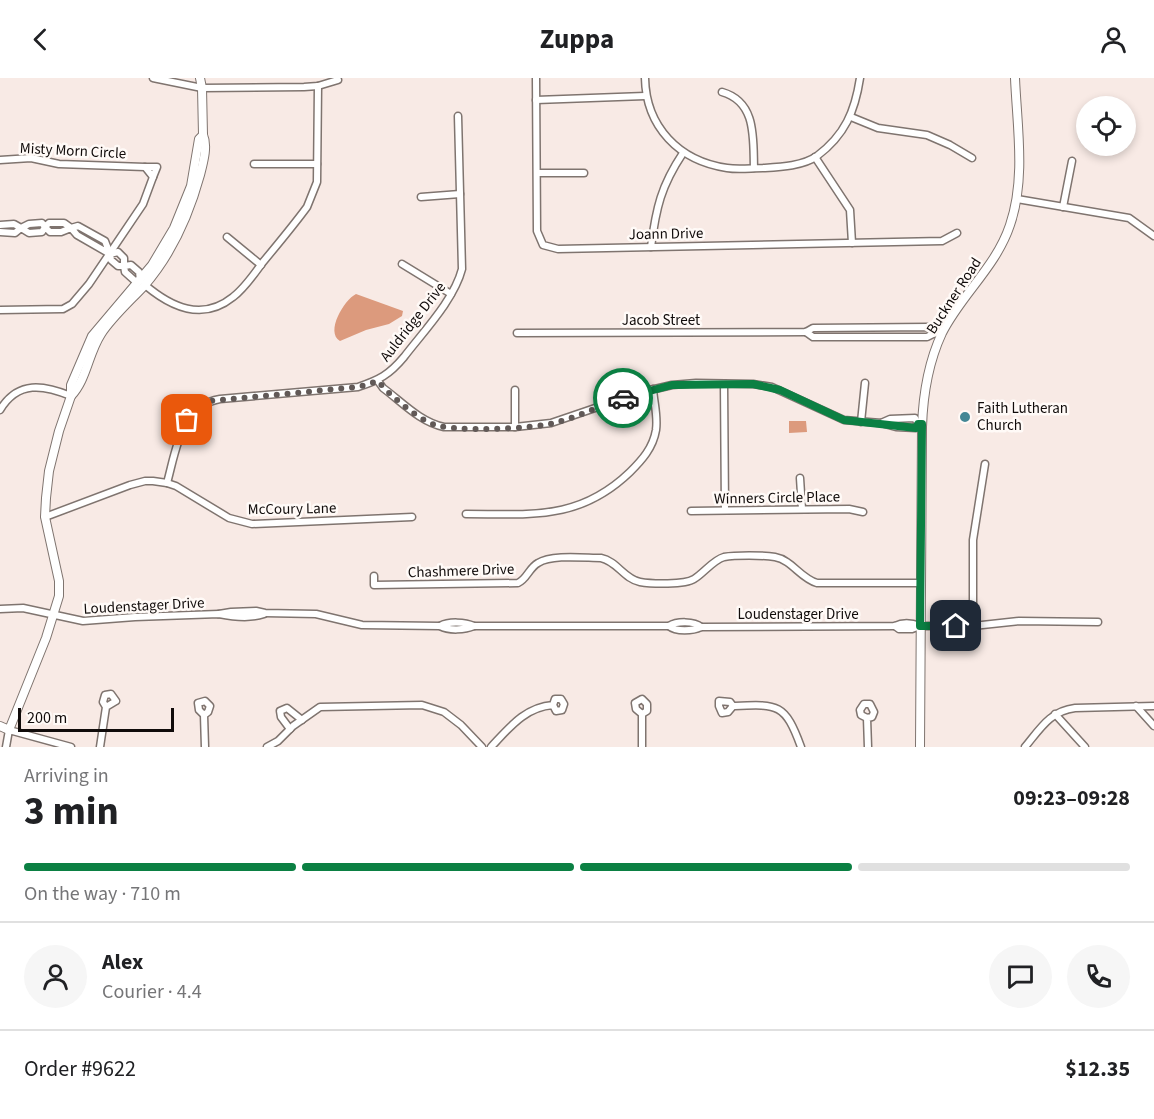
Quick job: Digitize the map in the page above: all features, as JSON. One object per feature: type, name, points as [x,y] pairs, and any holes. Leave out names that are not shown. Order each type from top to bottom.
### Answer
[{"type":"street","points":[[153,78],[202,88],[318,86],[338,80]]},
{"type":"street","points":[[6,747],[9,730],[54,615],[59,596],[59,581],[45,517],[49,471],[59,430],[71,396],[78,389],[101,333],[172,245],[192,202],[203,162],[205,140],[200,78]]},
{"type":"street","name":"Joann Drive","points":[[536,78],[537,231],[543,245],[558,249],[942,241],[957,233]]},
{"type":"street","points":[[645,78],[645,96],[651,112],[665,135],[683,153],[699,161],[720,166],[754,168],[790,165],[815,157],[843,130],[851,117],[860,78]]},
{"type":"street","name":"Buckner Road","points":[[920,747],[920,424],[929,369],[939,332],[995,257],[1010,225],[1017,199],[1019,163],[1015,78]]},
{"type":"street","points":[[0,232],[15,233],[29,224],[42,223],[45,227],[49,223],[64,223],[70,228],[78,226],[99,236],[105,241],[110,254],[118,252],[124,258],[124,266],[131,265],[139,273],[143,282],[161,298],[177,306],[187,309],[207,309],[232,298],[307,207],[317,182],[318,86]]},
{"type":"street","points":[[722,93],[736,98],[748,114],[752,128],[754,168]]},
{"type":"street","points":[[536,100],[645,96]]},
{"type":"street","name":"Auldridge Drive","points":[[166,483],[187,420],[202,405],[220,399],[358,387],[378,381],[396,366],[451,294],[462,269],[458,116]]},
{"type":"street","points":[[851,117],[878,128],[927,135],[972,158]]},
{"type":"street","points":[[651,247],[656,207],[667,177],[683,153]]},
{"type":"street","points":[[815,157],[850,210],[852,243]]},
{"type":"street","name":"Misty Morn Circle","points":[[0,160],[31,158],[59,164],[145,167],[153,177],[143,204],[89,284],[72,304],[63,309],[0,310]]},
{"type":"street","points":[[1063,207],[1072,161]]},
{"type":"street","points":[[254,164],[317,164]]},
{"type":"street","points":[[538,172],[584,173]]},
{"type":"street","points":[[421,197],[460,194]]},
{"type":"street","points":[[1017,199],[1129,218],[1154,236]]},
{"type":"street","points":[[0,225],[14,224],[21,228]]},
{"type":"street","points":[[227,237],[261,265]]},
{"type":"street","points":[[402,264],[451,294]]},
{"type":"street","name":"Jacob Street","points":[[517,333],[806,332],[813,328],[866,326],[929,327],[939,332]]},
{"type":"street","name":"Jacob Street","points":[[806,332],[813,337],[927,337],[939,332]]},
{"type":"street","points":[[378,381],[383,388],[424,420],[434,425],[457,428],[534,426],[567,419],[653,389],[672,385],[724,384],[753,384],[771,387],[844,420],[881,423],[890,419],[915,418],[920,424]]},
{"type":"street","points":[[861,422],[865,383]]},
{"type":"street","points":[[724,384],[725,510]]},
{"type":"street","points":[[0,410],[10,397],[28,388],[43,387],[71,396]]},
{"type":"street","points":[[466,514],[534,514],[562,511],[593,500],[606,492],[638,464],[653,442],[656,429],[653,389]]},
{"type":"street","points":[[515,390],[515,427]]},
{"type":"street","points":[[973,626],[973,540],[985,464]]},
{"type":"street","points":[[800,478],[802,509]]},
{"type":"street","name":"McCoury Lane","points":[[45,517],[144,481],[166,483],[229,518],[252,524],[412,517]]},
{"type":"street","name":"Winners Circle Place","points":[[691,511],[849,509],[863,512]]},
{"type":"street","name":"Chashmere Drive","points":[[374,576],[374,585],[518,583],[534,566],[546,559],[601,558],[608,560],[638,582],[683,582],[695,579],[722,558],[776,557],[788,562],[804,577],[817,583],[921,583]]},
{"type":"street","name":"Loudenstager Drive","points":[[0,609],[23,608],[84,621],[135,616],[219,614],[231,617],[256,616],[265,613],[316,614],[362,625],[440,626],[445,629],[474,626],[669,626],[673,623],[696,623],[701,627],[895,626],[908,623],[920,626],[973,626],[1019,621],[1098,622]]},
{"type":"street","points":[[267,747],[278,741],[320,707],[422,705],[444,712],[461,725],[482,747]]},
{"type":"street","points":[[492,747],[512,725],[532,709],[553,705]]},
{"type":"street","points":[[734,706],[764,705],[779,708],[792,722],[801,747]]},
{"type":"street","points":[[1136,706],[1154,726]]},
{"type":"street","points":[[1025,747],[1049,717],[1055,714],[1076,708],[1154,706]]},
{"type":"street","points":[[100,747],[106,707]]},
{"type":"street","points":[[290,729],[281,717],[280,711],[287,708],[302,720]]},
{"type":"street","points":[[642,714],[642,747]]},
{"type":"street","points":[[1055,714],[1085,747]]},
{"type":"street","points":[[204,715],[205,747]]},
{"type":"street","points":[[867,718],[868,747]]},
{"type":"street","points":[[0,726],[71,747]]},
{"type":"shaded area","points":[[356,294],[403,311],[402,316],[389,324],[366,330],[340,341],[334,331],[335,324],[346,303]]},
{"type":"shaded area","points":[[789,421],[806,421],[807,432],[789,433]]},
{"type":"way so far","points":[[187,420],[202,405],[210,401],[358,387],[378,381],[383,388],[424,420],[434,425],[457,428],[534,426],[551,423],[623,398]]},
{"type":"place","name":"Faith Lutheran Church","points":[[965,417]]},
{"type":"route","points":[[623,398],[672,385],[753,384],[780,390],[844,420],[881,423],[896,427],[916,428],[918,424],[922,424],[920,626],[956,626]]}]
